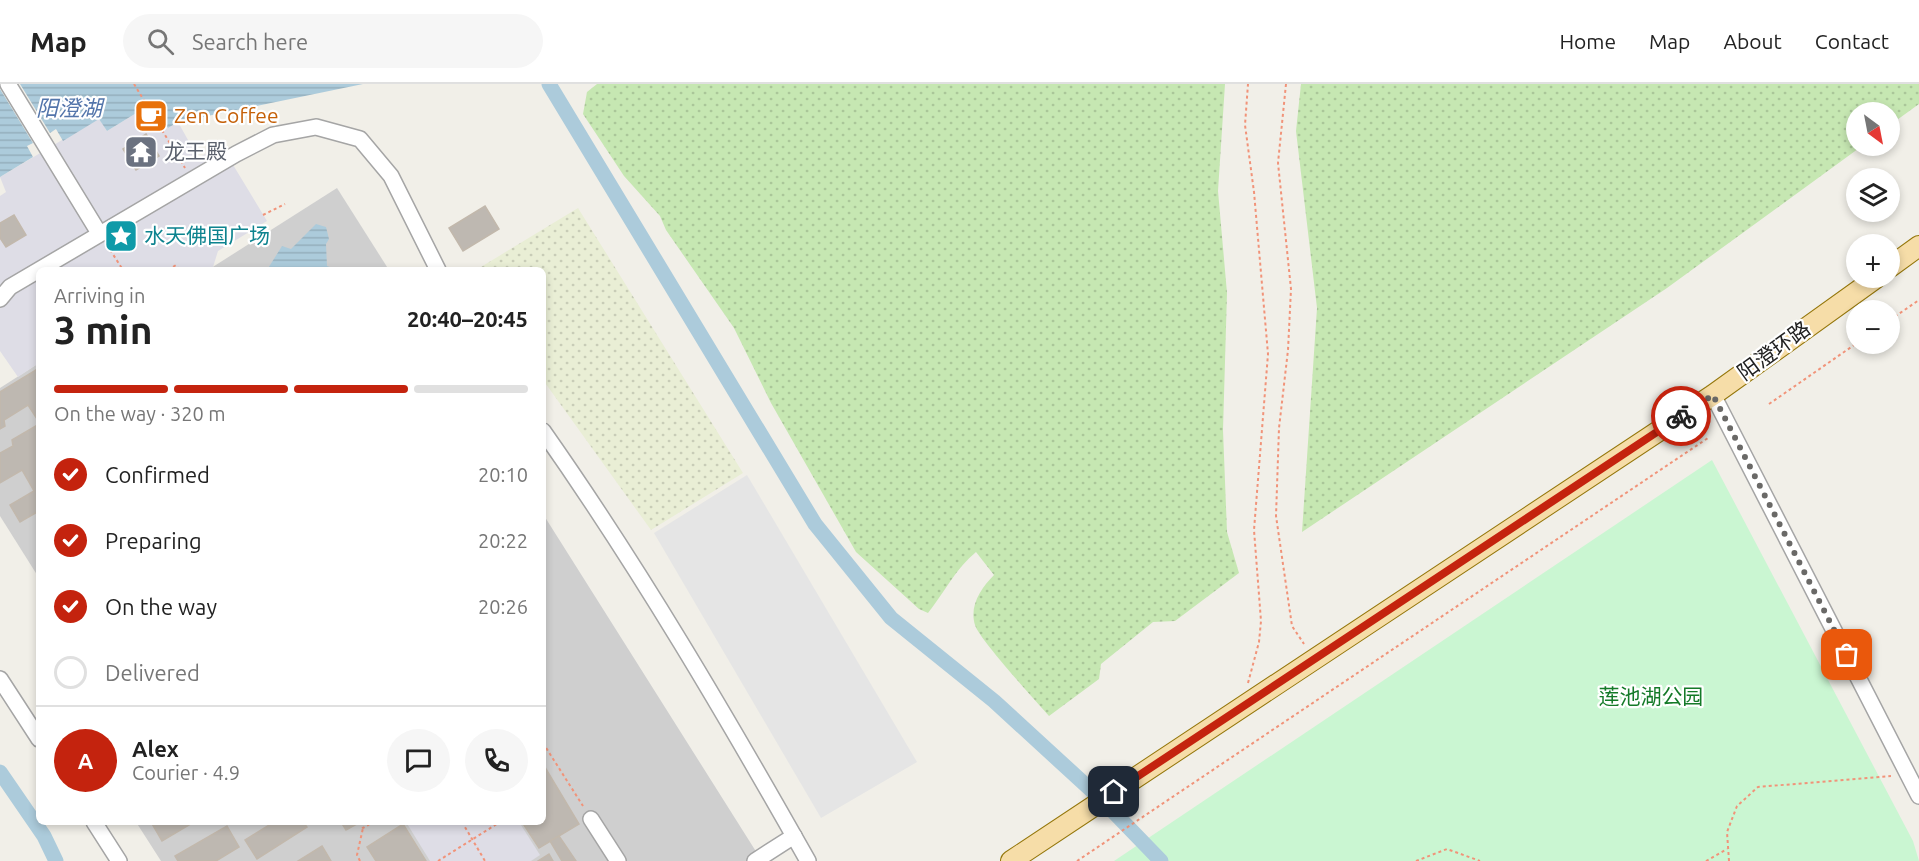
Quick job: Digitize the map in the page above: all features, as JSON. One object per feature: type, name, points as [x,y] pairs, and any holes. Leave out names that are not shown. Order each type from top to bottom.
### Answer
[{"type":"main road","points":[[1900,260],[1919,246]]},
{"type":"main road","name":"阳澄环路","points":[[1011,861],[1713,395],[1862,288]]},
{"type":"street","points":[[8,84],[99,233]]},
{"type":"street","points":[[43,267],[191,178],[273,135],[316,127],[360,139],[391,176],[436,267]]},
{"type":"street","points":[[0,299],[10,287],[36,271]]},
{"type":"street","points":[[1713,395],[1919,796]]},
{"type":"street","points":[[546,435],[596,507],[710,687],[808,861]]},
{"type":"street","points":[[0,679],[36,734]]},
{"type":"street","points":[[591,819],[618,861]]},
{"type":"street","points":[[96,825],[119,861]]},
{"type":"street","points":[[755,861],[794,836]]},
{"type":"path","points":[[134,84],[191,178]]},
{"type":"path","points":[[1244,690],[1259,642],[1262,621],[1254,530],[1268,354],[1254,192],[1245,125],[1248,84]]},
{"type":"path","points":[[1286,84],[1278,163],[1291,289],[1288,350],[1279,428],[1276,516],[1292,626],[1315,659]]},
{"type":"path","points":[[263,215],[285,204]]},
{"type":"path","points":[[99,233],[121,267]]},
{"type":"path","points":[[1900,313],[1919,300]]},
{"type":"path","points":[[1769,404],[1846,351]]},
{"type":"path","points":[[1077,861],[1708,438]]},
{"type":"path","points":[[546,748],[591,819]]},
{"type":"path","points":[[1729,861],[1726,849],[1728,832],[1737,806],[1758,788],[1909,774]]},
{"type":"path","points":[[360,861],[357,855],[363,828],[362,825]]},
{"type":"path","points":[[363,828],[368,825]]},
{"type":"path","points":[[464,825],[485,861]]},
{"type":"path","points":[[438,861],[495,825]]},
{"type":"path","points":[[1416,861],[1423,856],[1447,849],[1480,861]]},
{"type":"path","points":[[1706,861],[1726,849]]},
{"type":"shaded area","name":"水天佛国广场","points":[[151,104],[168,128],[178,122],[198,158],[221,145],[267,221],[218,251],[213,267],[36,267],[36,365],[18,377],[0,351],[0,196],[6,192],[0,177],[99,118],[107,131]]},
{"type":"shaded area","points":[[337,188],[387,267],[213,267]]},
{"type":"shaded area","points":[[36,365],[36,573],[0,516],[0,388]]},
{"type":"shaded area","points":[[747,475],[917,762],[821,818],[654,533]]},
{"type":"shaded area","points":[[546,519],[762,861],[161,861],[138,825],[546,825]]},
{"type":"shaded area","points":[[408,825],[521,825],[540,855],[531,861],[430,861]]},
{"type":"green space","points":[[597,84],[1225,84],[1218,191],[1227,293],[1223,430],[1227,532],[1239,573],[1175,621],[1153,622],[1101,664],[1099,679],[1049,716],[997,656],[975,625],[974,611],[977,598],[994,575],[976,552],[956,573],[928,613],[919,609],[856,552],[771,403],[734,328],[666,230],[660,216],[624,176],[583,114],[587,92]]},
{"type":"green space","points":[[1301,84],[1919,84],[1919,104],[1900,118],[1900,102],[1846,102],[1846,156],[1848,156],[1667,288],[1302,532],[1317,308],[1296,131]]},
{"type":"green space","points":[[578,208],[743,473],[651,530],[546,384],[546,267],[481,267]]},
{"type":"green space","name":"莲池湖公园","points":[[1712,460],[1913,841],[1919,861],[1114,861]]},
{"type":"water","name":"阳澄湖","points":[[20,84],[363,84],[178,122],[168,128],[151,104],[107,131],[99,119],[63,141],[56,129],[50,133]]},
{"type":"water","name":"阳澄湖","points":[[0,89],[33,143],[27,146],[33,157],[0,177]]},
{"type":"water","points":[[316,224],[326,227],[329,239],[326,244],[327,266],[330,267],[269,267],[282,246],[291,249]]},
{"type":"building","name":"龙王殿","points":[[146,134],[159,156],[136,170],[123,149]]},
{"type":"building","points":[[485,206],[499,229],[463,251],[449,228]]},
{"type":"building","points":[[14,215],[26,235],[6,247],[0,238],[0,223]]},
{"type":"building","points":[[36,370],[36,417],[28,405],[4,420],[5,426],[0,429],[0,392]]},
{"type":"building","points":[[36,426],[36,513],[20,522],[10,505],[34,491],[22,470],[0,483],[0,453],[13,446],[12,440]]},
{"type":"building","points":[[546,769],[579,824],[539,848],[524,825],[546,825]]},
{"type":"building","points":[[153,825],[189,825],[162,841]]},
{"type":"building","points":[[269,825],[305,825],[307,827],[257,859],[245,840]]},
{"type":"building","points":[[343,825],[355,825],[346,830]]},
{"type":"building","points":[[404,825],[426,861],[376,861],[367,847]]},
{"type":"building","points":[[227,826],[239,847],[216,861],[178,861],[175,856]]},
{"type":"building","points":[[559,836],[576,861],[562,861],[550,841]]},
{"type":"building","points":[[322,846],[331,861],[298,861]]},
{"type":"building","points":[[549,854],[553,861],[538,861]]},
{"type":"waterway","points":[[549,84],[815,524],[891,618],[994,701],[1102,800],[1161,861]]},
{"type":"waterway","points":[[0,772],[36,824]]},
{"type":"waterway","points":[[36,825],[56,861]]},
{"type":"way so far","points":[[1681,416],[1713,395],[1847,655]]},
{"type":"place","name":"Zen Coffee","points":[[151,116]]},
{"type":"place","name":"龙王殿","points":[[141,152]]},
{"type":"place","name":"水天佛国广场","points":[[121,236]]},
{"type":"route","points":[[1114,792],[1681,416]]}]
